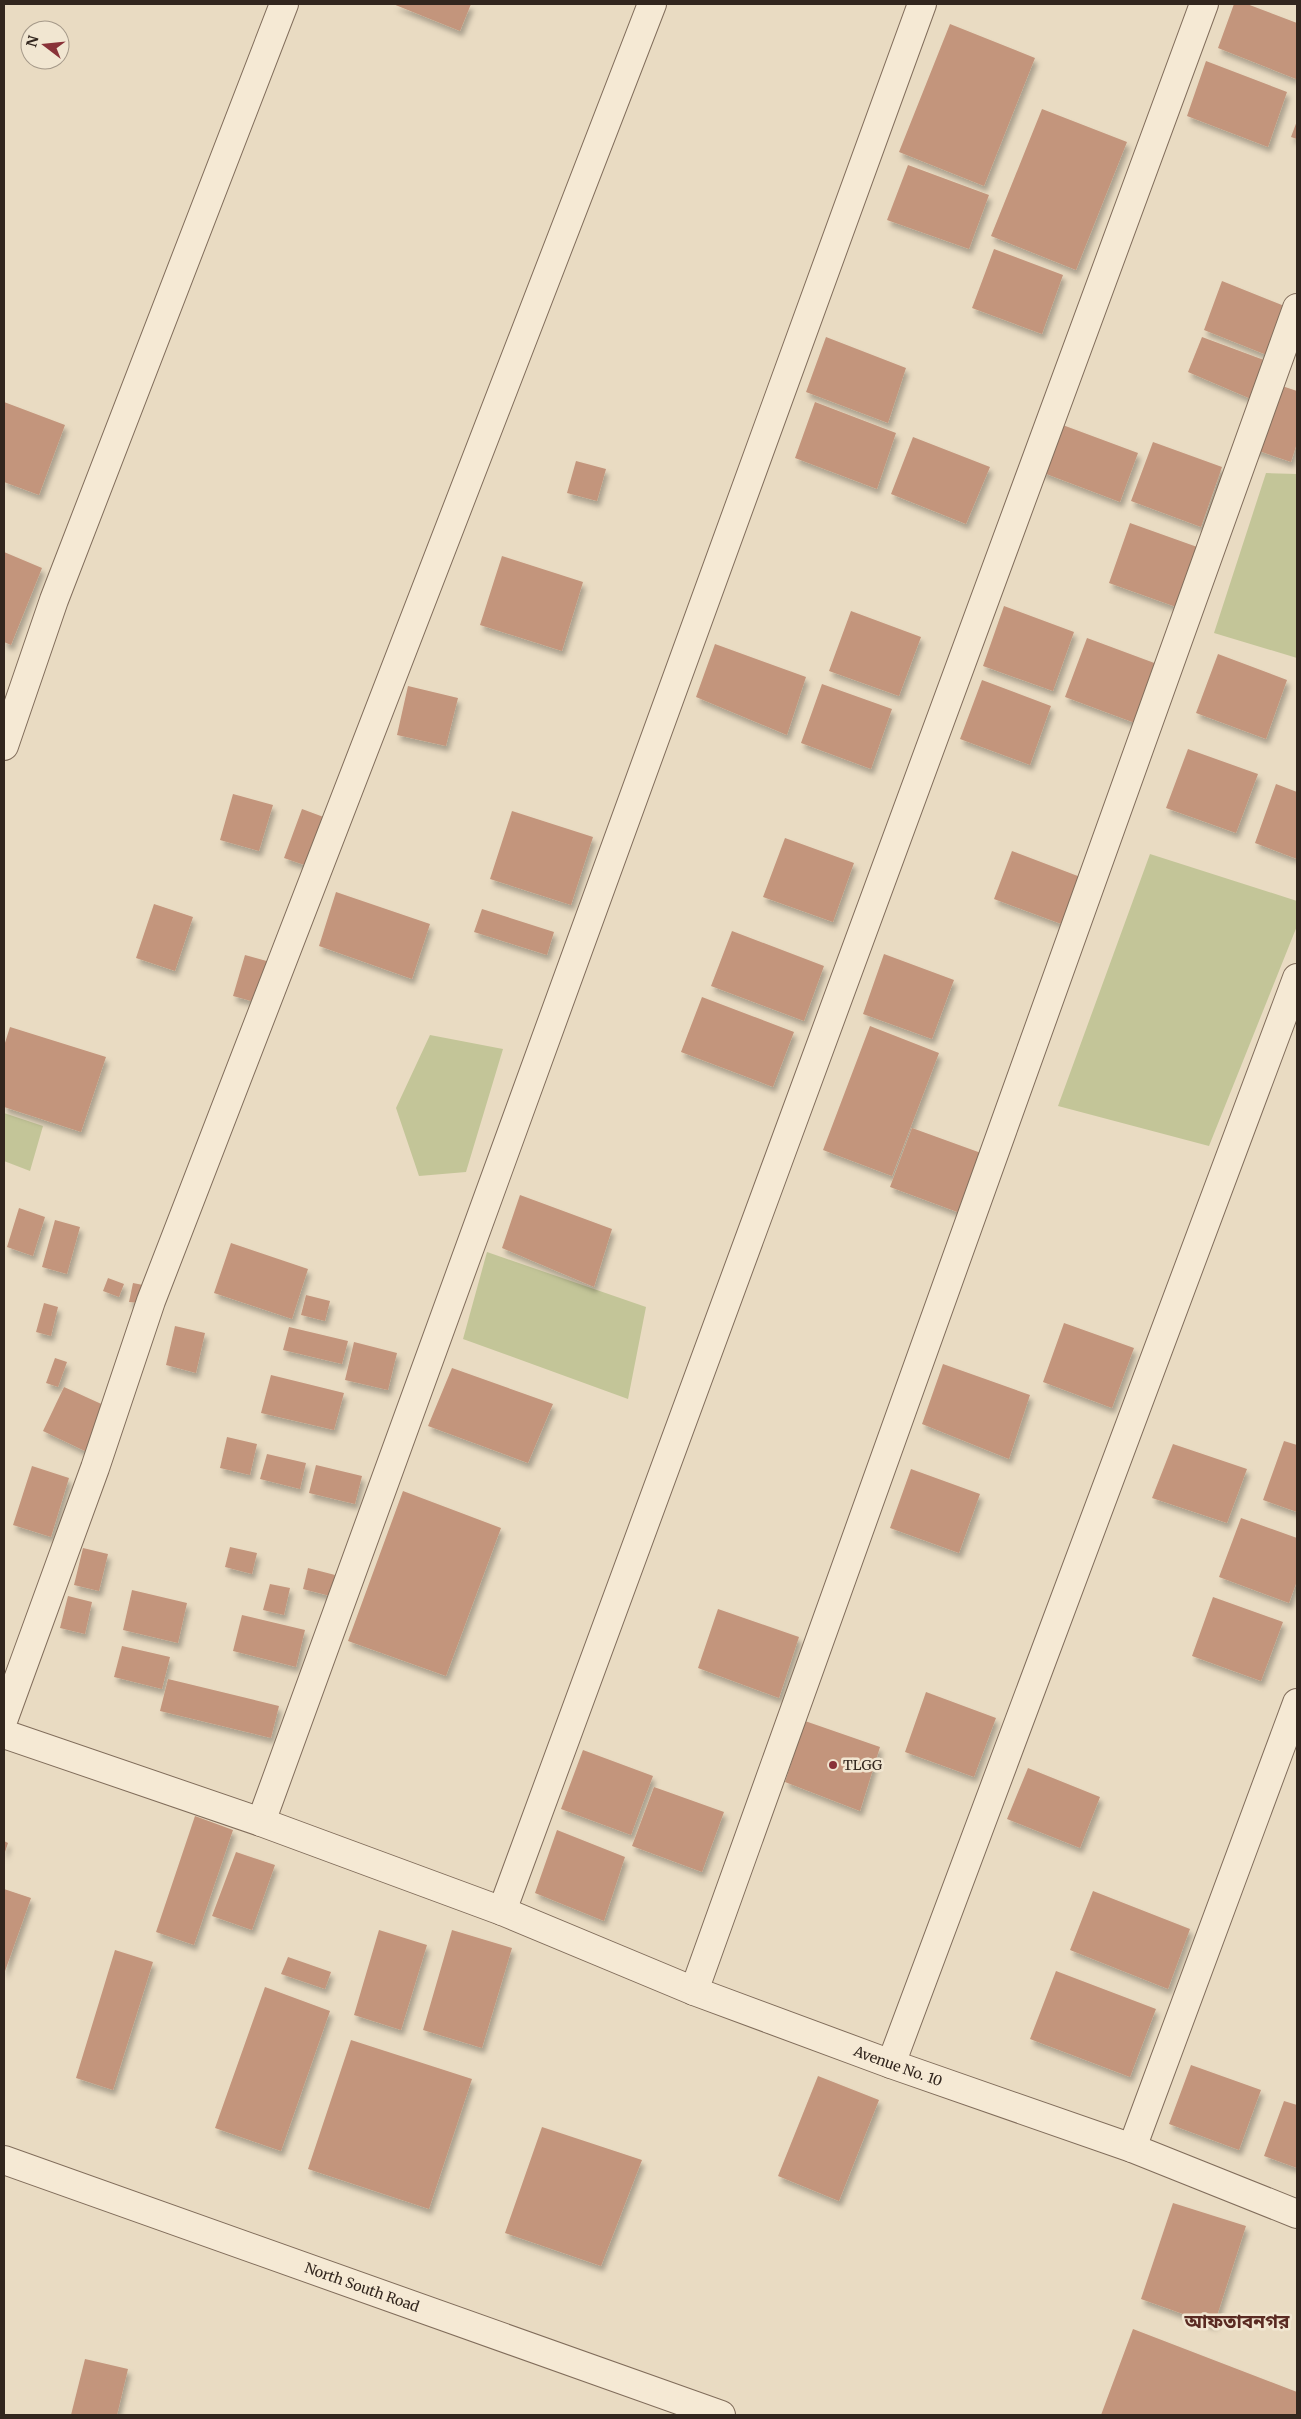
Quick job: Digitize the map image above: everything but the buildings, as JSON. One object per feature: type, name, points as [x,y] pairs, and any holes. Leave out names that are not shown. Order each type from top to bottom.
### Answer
[{"type":"street","points":[[4,746],[54,600],[284,4]]},
{"type":"street","points":[[4,1718],[95,1468],[152,1301],[652,4]]},
{"type":"street","points":[[261,1822],[922,4]]},
{"type":"street","points":[[502,1911],[1204,4]]},
{"type":"street","points":[[694,1990],[1297,308]]},
{"type":"street","points":[[891,2064],[1297,978]]},
{"type":"street","points":[[1132,2148],[1297,1703]]},
{"type":"street","name":"Avenue No. 10","points":[[4,1734],[261,1822],[502,1911],[694,1990],[891,2064],[1132,2148],[1297,2214]]},
{"type":"street","name":"North South Road","points":[[4,2160],[720,2415]]},
{"type":"green space","points":[[1266,473],[1297,474],[1297,658],[1214,633]]},
{"type":"green space","points":[[1150,854],[1297,901],[1297,926],[1209,1146],[1058,1106]]},
{"type":"green space","points":[[430,1035],[503,1049],[466,1172],[419,1176],[396,1108]]},
{"type":"green space","points":[[4,1113],[43,1126],[30,1171],[4,1161]]},
{"type":"green space","points":[[487,1252],[646,1307],[628,1399],[463,1339]]},
{"type":"place","name":"TLGG","points":[[833,1765]]},
{"type":"district","name":"আফতাবনগর","points":[[1237,2321]]}]
